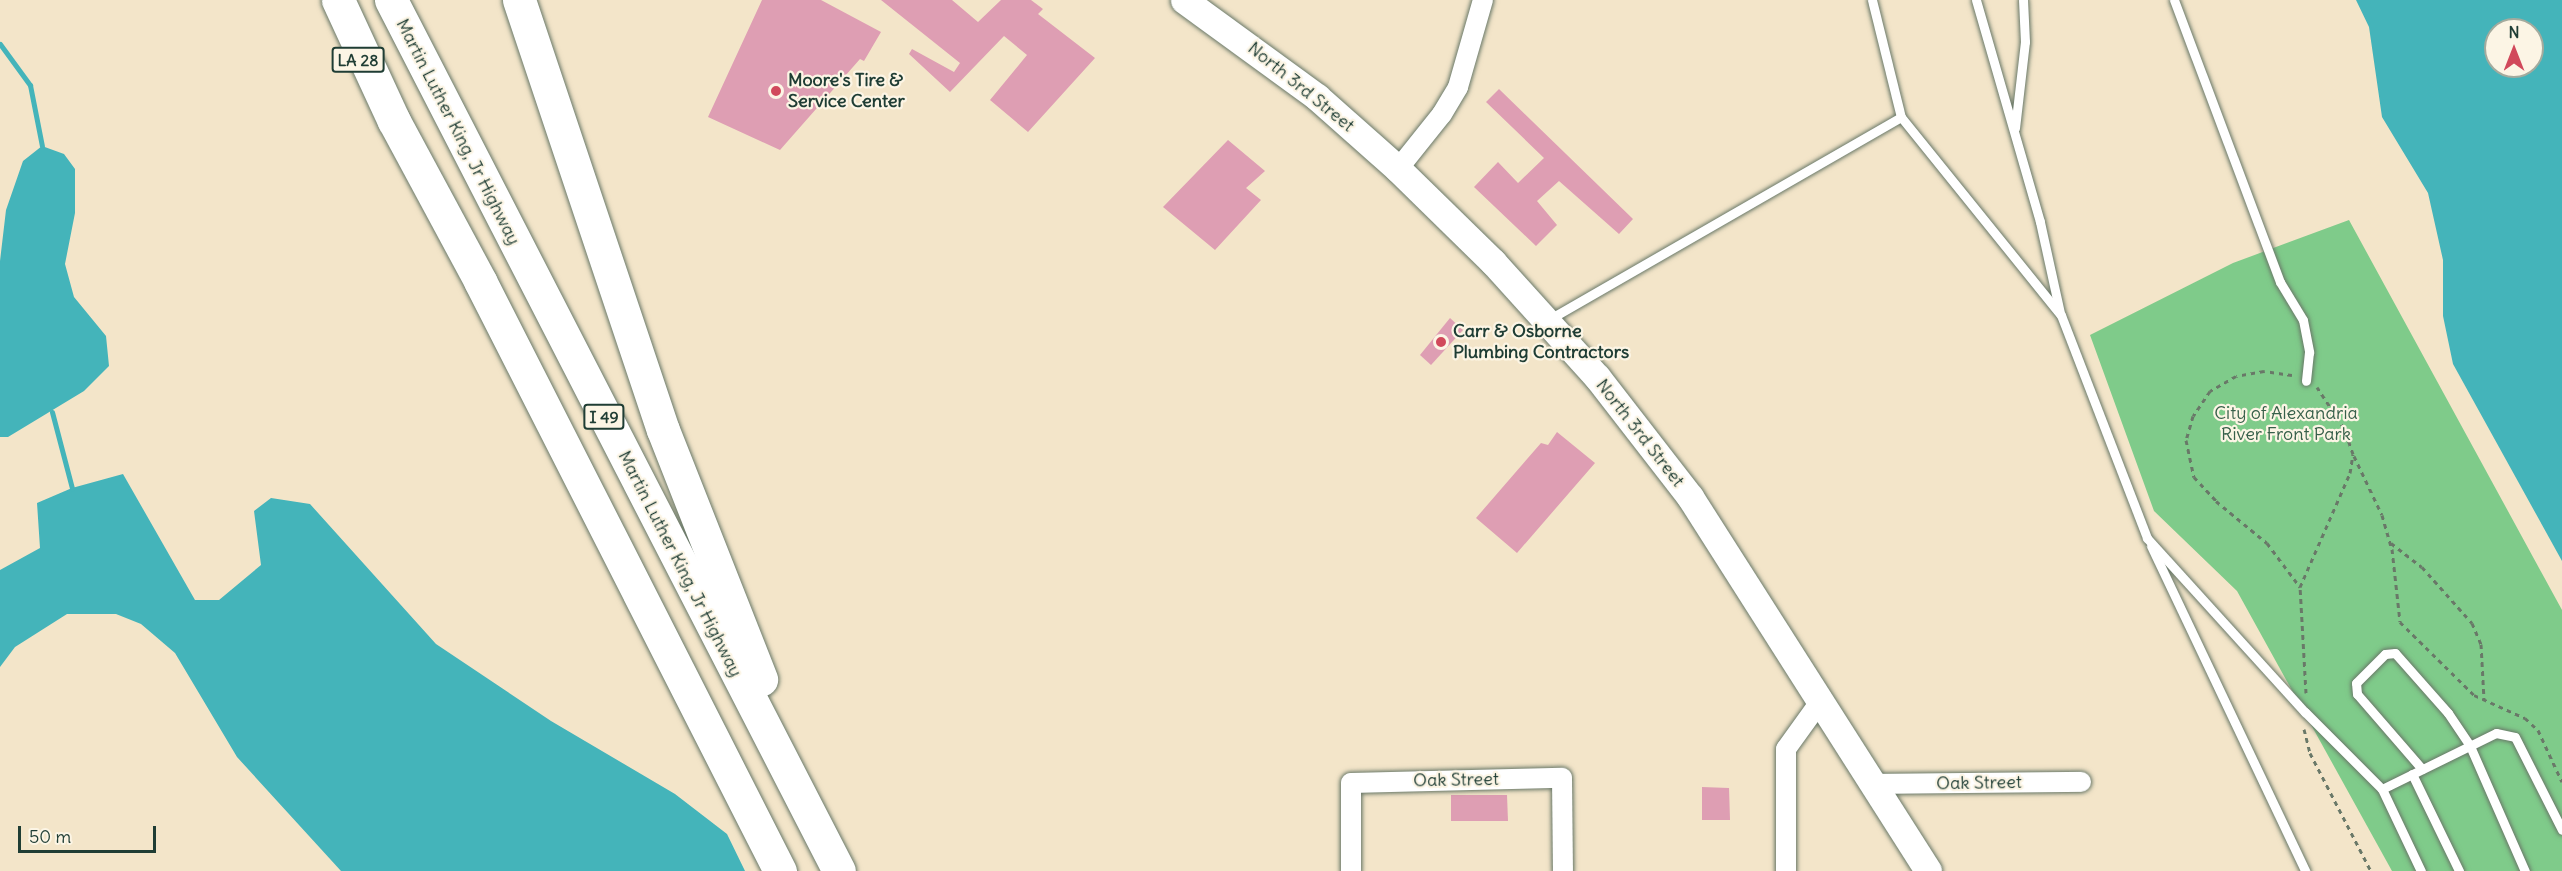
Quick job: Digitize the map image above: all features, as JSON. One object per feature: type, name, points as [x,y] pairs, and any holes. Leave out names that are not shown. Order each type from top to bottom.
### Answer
[{"type":"highway","name":"LA 28","points":[[321,0],[394,121]]},
{"type":"highway","name":"I 49","points":[[338,0],[394,121],[480,281],[780,871]]},
{"type":"highway","name":"Martin Luther King, Jr Highway","points":[[390,0],[839,871]]},
{"type":"highway","points":[[519,0],[663,430],[819,832]]},
{"type":"main road","name":"North 3rd Street","points":[[1187,1],[1317,97],[1398,169],[1493,262],[1597,377],[1690,497],[1822,699],[1928,871]]},
{"type":"street","points":[[1398,169],[1442,114],[1458,87],[1483,0]]},
{"type":"street","points":[[1786,871],[1786,749],[1822,699]]},
{"type":"street","name":"Oak Street","points":[[1351,871],[1351,783],[1562,777],[1563,871]]},
{"type":"street","name":"Oak Street","points":[[1876,784],[2082,782]]},
{"type":"lane","points":[[1872,0],[1901,117],[2061,315]]},
{"type":"lane","points":[[1976,0],[2061,315],[2147,538],[2305,871]]},
{"type":"lane","points":[[2014,134],[2025,42],[2023,0]]},
{"type":"lane","points":[[2174,0],[2280,282],[2303,320],[2309,352],[2306,381]]},
{"type":"lane","points":[[1546,321],[1901,117]]},
{"type":"lane","points":[[2147,538],[2305,712],[2382,789],[2421,871]]},
{"type":"lane","points":[[2422,769],[2357,694],[2356,683],[2385,654],[2395,653],[2448,713],[2470,746],[2525,871]]},
{"type":"lane","points":[[2382,789],[2496,733],[2515,737],[2562,830]]},
{"type":"lane","points":[[2412,774],[2459,871]]},
{"type":"path","points":[[2353,454],[2350,473],[2300,587],[2267,543],[2216,501],[2194,477],[2186,440],[2193,416],[2210,391],[2236,376],[2264,371],[2306,381],[2321,390],[2353,454],[2382,515],[2390,542],[2400,622],[2474,695],[2525,718],[2538,730],[2562,782]]},
{"type":"path","points":[[2390,542],[2422,567],[2472,623],[2481,644],[2484,699]]},
{"type":"green space","name":"City of Alexandria River Front Park","points":[[2349,220],[2562,610],[2562,871],[2392,871],[2237,591],[2154,511],[2090,335],[2233,263]]},
{"type":"water","points":[[2356,0],[2562,0],[2562,561],[2453,364],[2443,316],[2443,260],[2428,193],[2382,117],[2369,27]]},
{"type":"water","points":[[42,146],[64,154],[75,169],[75,213],[65,264],[74,297],[106,336],[109,366],[84,391],[8,437],[0,437],[0,261],[6,210],[23,161]]},
{"type":"water","points":[[123,474],[195,600],[219,600],[261,565],[254,511],[271,498],[310,504],[436,644],[551,721],[675,794],[727,834],[745,871],[341,871],[237,757],[175,653],[141,624],[116,614],[67,614],[15,647],[0,667],[0,570],[40,548],[37,503],[72,488]]},
{"type":"building","name":"Moore's Tire & Service Center","points":[[762,0],[821,0],[881,32],[864,61],[860,59],[780,150],[708,117]]},
{"type":"building","points":[[881,0],[952,0],[978,22],[1001,0],[1031,0],[1043,9],[1038,14],[1095,58],[1028,132],[990,100],[1027,55],[1004,36],[950,92],[909,54],[912,49],[954,72],[960,63]]},
{"type":"building","points":[[1499,89],[1633,219],[1619,234],[1559,181],[1537,201],[1557,225],[1536,246],[1474,187],[1498,162],[1518,183],[1544,158],[1486,102]]},
{"type":"building","points":[[1228,140],[1265,171],[1246,188],[1261,200],[1215,250],[1163,207]]},
{"type":"building","name":"Carr & Osborne Plumbing Contractors","points":[[1450,318],[1463,330],[1431,365],[1420,355]]},
{"type":"building","points":[[1557,432],[1595,463],[1517,553],[1476,518],[1541,443],[1548,445]]},
{"type":"building","points":[[1702,787],[1729,788],[1730,820],[1702,820]]},
{"type":"building","points":[[1451,795],[1507,795],[1508,821],[1451,821]]},
{"type":"waterway","points":[[0,44],[30,85],[42,146]]},
{"type":"waterway","points":[[52,412],[72,488]]},
{"type":"place","name":"Moore's Tire & Service Center","points":[[776,91]]},
{"type":"place","name":"Carr & Osborne Plumbing Contractors","points":[[1441,342]]}]
